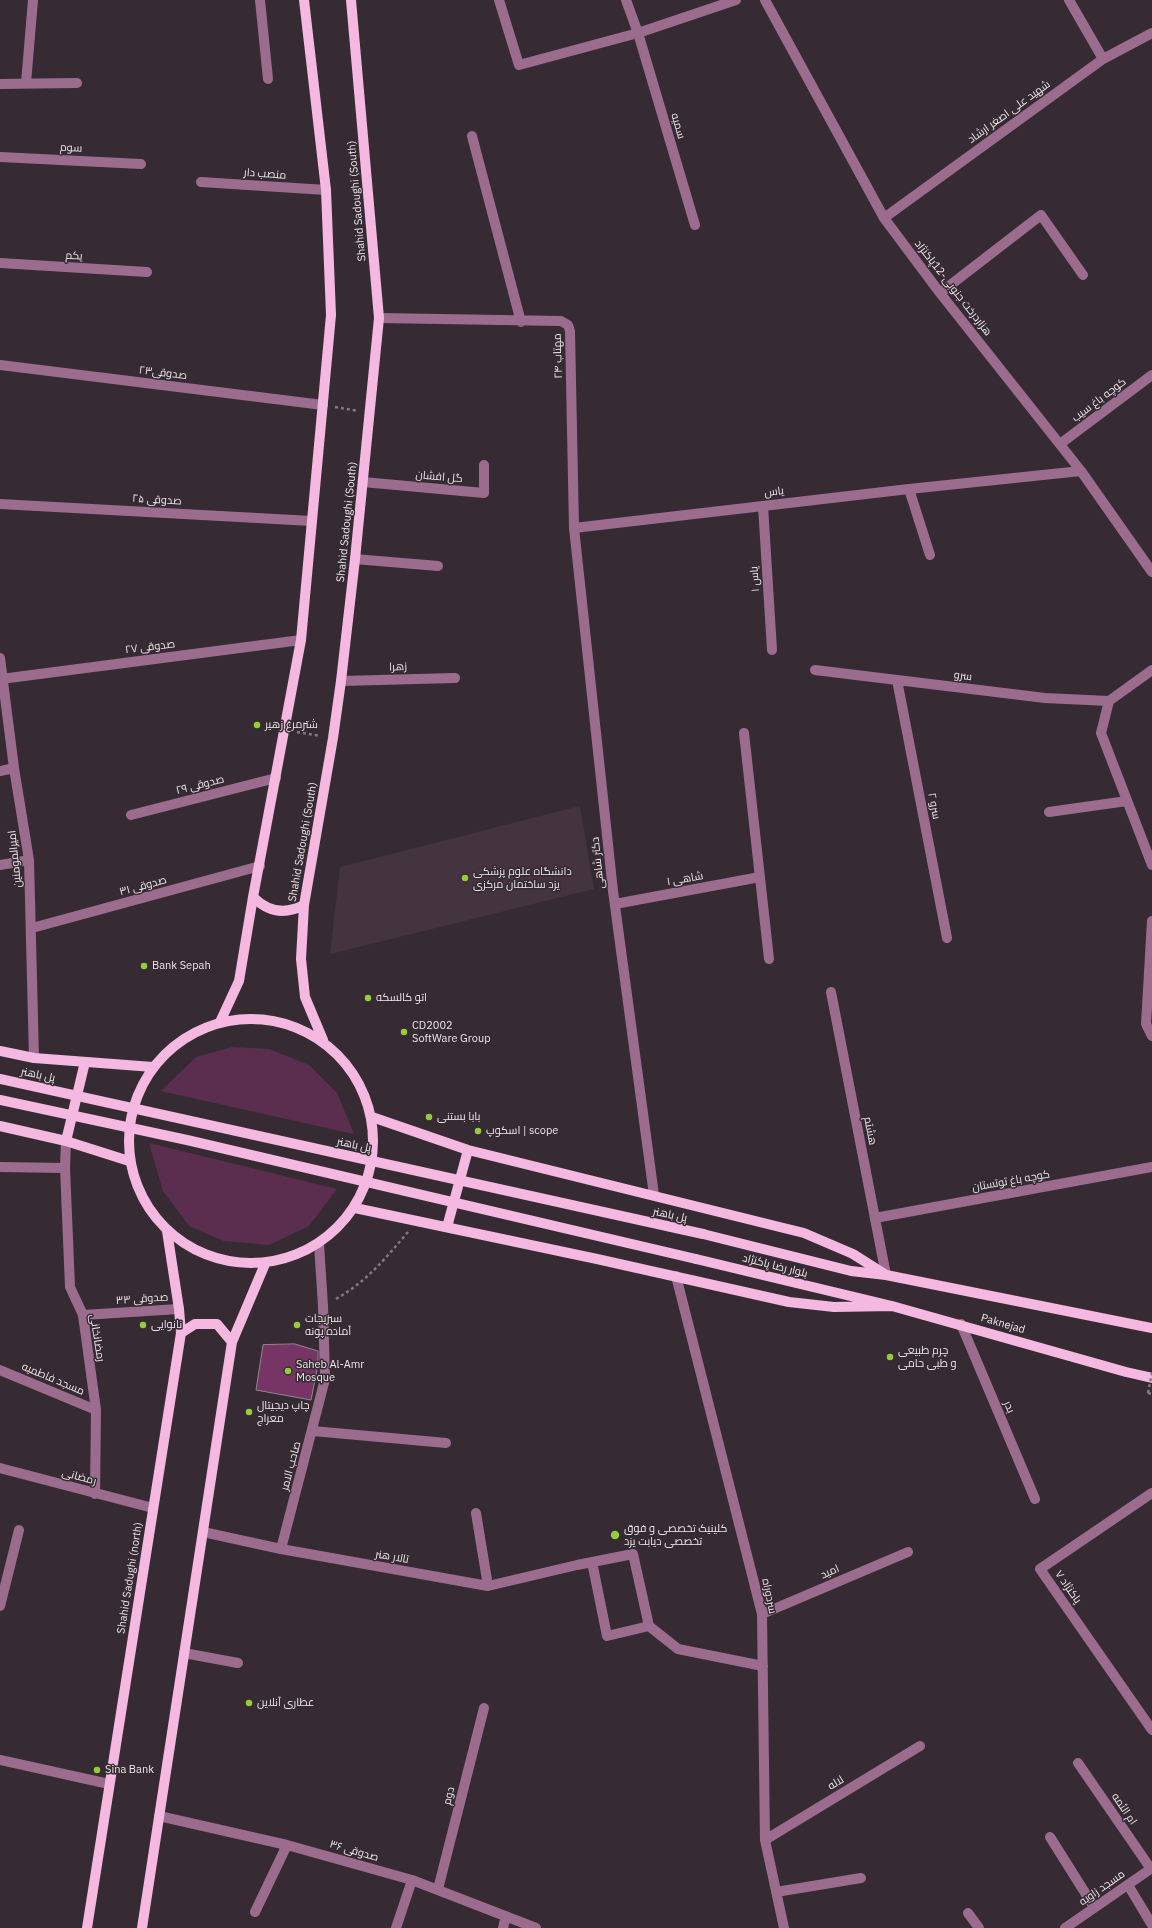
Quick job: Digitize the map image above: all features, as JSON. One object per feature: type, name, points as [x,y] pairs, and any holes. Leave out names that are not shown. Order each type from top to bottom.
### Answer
[{"type":"main road","points":[[220,1022],[239,981],[253,897],[302,640],[331,315],[326,190],[304,0]]},
{"type":"main road","name":"Shahid Sadoughi (South)","points":[[323,1040],[305,997],[301,960],[304,905],[333,738],[341,681],[356,559],[379,318],[351,0]]},
{"type":"main road","points":[[253,897],[264,907],[279,912],[292,910],[304,905]]},
{"type":"main road","points":[[274,1019],[323,1040],[355,1074],[372,1117],[372,1164],[355,1208],[319,1244],[265,1264],[212,1258],[166,1231],[142,1199],[129,1161],[132,1111],[153,1067],[183,1038],[220,1022],[274,1019]]},
{"type":"main road","points":[[0,1051],[34,1058],[153,1067]]},
{"type":"main road","points":[[66,1141],[85,1062]]},
{"type":"main road","name":"پل باهنر","points":[[0,1079],[703,1234]]},
{"type":"main road","name":"بلوار رضا پاکنژاد","points":[[0,1100],[187,1140],[696,1259],[847,1296]]},
{"type":"main road","points":[[372,1117],[468,1150],[654,1195],[804,1234],[853,1254],[886,1275],[1152,1328]]},
{"type":"main road","points":[[0,1126],[66,1141],[129,1161]]},
{"type":"main road","points":[[447,1227],[468,1150]]},
{"type":"main road","points":[[355,1208],[676,1276],[789,1302],[834,1307],[892,1306]]},
{"type":"main road","name":"Shahid Sadughi (north)","points":[[87,1928],[181,1333],[179,1309],[166,1231]]},
{"type":"main road","name":"بلوار رضا پاکنژاد","points":[[703,1234],[851,1271],[886,1275]]},
{"type":"main road","points":[[142,1928],[232,1342],[265,1264]]},
{"type":"main road","name":"Paknejad","points":[[847,1296],[961,1324],[1118,1370],[1152,1378]]},
{"type":"main road","points":[[181,1333],[195,1324],[217,1324],[232,1342]]},
{"type":"street","points":[[26,83],[33,0]]},
{"type":"street","points":[[260,0],[268,79]]},
{"type":"street","points":[[499,0],[519,65],[638,33],[736,0]]},
{"type":"street","name":"سمیه","points":[[626,0],[638,33],[695,225]]},
{"type":"street","name":"هزاردرخت جنوبی-12پاکنژاد","points":[[765,0],[884,218],[940,293],[1081,471],[1152,572]]},
{"type":"street","points":[[1069,0],[1102,60]]},
{"type":"street","name":"شهید علی اصغر ارشاد","points":[[884,218],[1102,60],[1152,33]]},
{"type":"street","points":[[0,84],[77,83]]},
{"type":"street","points":[[472,136],[521,322]]},
{"type":"street","name":"سوم","points":[[0,157],[141,164]]},
{"type":"street","name":"منصب دار","points":[[201,182],[326,190]]},
{"type":"street","points":[[940,293],[1041,215],[1083,275]]},
{"type":"street","name":"یکم","points":[[0,263],[147,272]]},
{"type":"street","name":"مهتاب ۲۴","points":[[379,318],[561,322],[568,325],[570,331],[574,528]]},
{"type":"street","name":"صدوقی۲۳","points":[[0,365],[323,405]]},
{"type":"street","name":"کوچه باغ سیب","points":[[1060,444],[1152,375]]},
{"type":"street","name":"گل افشان","points":[[363,482],[484,493],[484,465]]},
{"type":"street","name":"یاس","points":[[574,528],[909,489],[1081,471]]},
{"type":"street","points":[[909,489],[930,555]]},
{"type":"street","name":"صدوقی ۲۵","points":[[0,504],[312,521]]},
{"type":"street","name":"یاس ۱","points":[[762,506],[772,650]]},
{"type":"street","name":"دکتر شاهی","points":[[574,528],[615,904],[654,1195]]},
{"type":"street","points":[[356,559],[438,566]]},
{"type":"street","name":"صدوقی ۲۷","points":[[1,679],[302,640]]},
{"type":"street","name":"امیرالمومنین","points":[[0,658],[1,679],[29,860],[32,928],[34,1058]]},
{"type":"street","name":"سرو","points":[[815,670],[1045,698],[1109,701]]},
{"type":"street","points":[[1152,670],[1109,701],[1101,733],[1152,865]]},
{"type":"street","name":"زهرا","points":[[341,681],[455,678]]},
{"type":"street","name":"سرو ۲","points":[[897,680],[948,938]]},
{"type":"street","points":[[744,733],[769,959]]},
{"type":"street","points":[[0,772],[14,768]]},
{"type":"street","name":"صدوقی ۲۹","points":[[131,814],[276,778]]},
{"type":"street","points":[[1049,812],[1128,801]]},
{"type":"street","points":[[0,865],[29,860]]},
{"type":"street","name":"صدوقی ۳۱","points":[[32,928],[260,866]]},
{"type":"street","name":"شاهی ۱","points":[[615,904],[760,877]]},
{"type":"street","points":[[1152,921],[1146,1024],[1152,1036]]},
{"type":"street","name":"هشتم","points":[[831,992],[886,1275]]},
{"type":"street","name":"رمضانخانی","points":[[66,1141],[65,1168],[70,1287],[83,1315],[96,1410],[95,1494]]},
{"type":"street","points":[[0,1167],[65,1168]]},
{"type":"street","name":"کوچه باغ توتستان","points":[[875,1218],[1152,1168]]},
{"type":"street","name":"صاحب الامر","points":[[281,1549],[313,1431],[325,1379],[323,1306],[319,1244]]},
{"type":"street","name":"سردوراه","points":[[676,1276],[762,1614],[765,1840],[784,1928]]},
{"type":"street","name":"صدوقی ۳۳","points":[[83,1315],[179,1309]]},
{"type":"street","name":"بدر","points":[[961,1324],[1035,1499]]},
{"type":"street","name":"مسجد فاطمیه","points":[[0,1370],[96,1410]]},
{"type":"street","points":[[313,1431],[446,1443]]},
{"type":"street","name":"رمضانی","points":[[0,1468],[153,1508]]},
{"type":"street","name":"پاکنژاد ۷","points":[[1152,1494],[1040,1569],[1152,1730]]},
{"type":"street","points":[[476,1512],[488,1586]]},
{"type":"street","points":[[0,1606],[19,1530]]},
{"type":"street","name":"تالار هنر","points":[[203,1532],[281,1549],[488,1586],[577,1565],[634,1554],[650,1626]]},
{"type":"street","name":"امید","points":[[762,1614],[908,1552]]},
{"type":"street","points":[[592,1562],[607,1636],[650,1626],[678,1650],[763,1666]]},
{"type":"street","points":[[184,1654],[238,1663]]},
{"type":"street","name":"دوم","points":[[438,1889],[484,1708]]},
{"type":"street","name":"لاله","points":[[765,1840],[920,1746]]},
{"type":"street","points":[[0,1760],[109,1784]]},
{"type":"street","name":"ام الئمه","points":[[1078,1763],[1151,1868]]},
{"type":"street","name":"صدوقی ۳۶","points":[[159,1816],[287,1845],[412,1880],[536,1928]]},
{"type":"street","points":[[1050,1837],[1094,1907]]},
{"type":"street","points":[[255,1912],[287,1845]]},
{"type":"street","name":"مسجد زاویه","points":[[1065,1928],[1151,1868]]},
{"type":"street","points":[[776,1892],[861,1878]]},
{"type":"street","points":[[396,1928],[412,1880]]},
{"type":"street","points":[[1128,1885],[1152,1925]]},
{"type":"street","points":[[968,1913],[979,1928]]},
{"type":"street","points":[[503,1928],[506,1916]]},
{"type":"path","points":[[323,405],[370,412]]},
{"type":"path","points":[[285,730],[333,738]]},
{"type":"path","points":[[323,1306],[347,1292],[379,1267],[416,1222]]},
{"type":"path","points":[[1152,1373],[1148,1393],[1152,1394]]},
{"type":"shaded area","name":"دانشگاه علوم پزشکی یزد ساختمان مرکزی","points":[[580,806],[594,889],[330,954],[340,867]]},
{"type":"shaded area","points":[[232,1047],[269,1049],[309,1065],[337,1093],[354,1134],[161,1091],[196,1057]]},
{"type":"shaded area","points":[[149,1143],[337,1189],[309,1226],[269,1245],[224,1241],[189,1226],[163,1191]]},
{"type":"building","name":"Saheb Al-Amr Mosque","points":[[295,1344],[318,1351],[318,1365],[311,1400],[256,1390],[263,1345]]},
{"type":"place","name":"شترمرغ زهیر","points":[[257,725]]},
{"type":"place","name":"دانشگاه علوم پزشکی یزد ساختمان مرکزی","points":[[465,878]]},
{"type":"place","name":"Bank Sepah","points":[[144,966]]},
{"type":"place","name":"اتو کالسکه","points":[[368,998]]},
{"type":"place","name":"CD2002 SoftWare Group","points":[[404,1032]]},
{"type":"place","name":"بابا بستنی","points":[[429,1117]]},
{"type":"place","name":"اسکوپ | scope","points":[[478,1131]]},
{"type":"place","name":"نانوایی","points":[[143,1325]]},
{"type":"place","name":"سبزیجات آماده پونه","points":[[297,1325]]},
{"type":"place","name":"چرم طبیعی و طبی حامی","points":[[890,1357]]},
{"type":"place","name":"Saheb Al-Amr Mosque","points":[[288,1371]]},
{"type":"place","name":"چاپ دیجیتال معراج","points":[[249,1412]]},
{"type":"place","name":"کلینیک تخصصی و فوق تخصصی دیابت یزد","points":[[615,1535]]},
{"type":"place","name":"عطاری آنلاین","points":[[249,1703]]},
{"type":"place","name":"Sina Bank","points":[[97,1770]]}]
